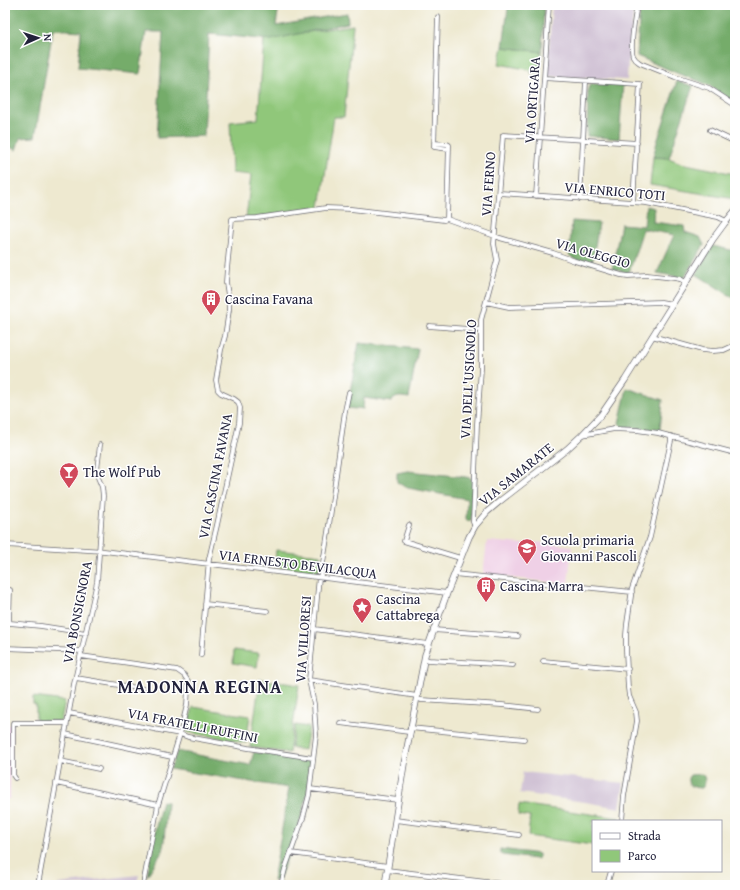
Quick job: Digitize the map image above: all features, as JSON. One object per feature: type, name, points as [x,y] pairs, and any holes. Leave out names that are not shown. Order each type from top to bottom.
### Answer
[{"type":"street","name":"VIA ORTIGARA","points":[[536,196],[549,5]]},
{"type":"street","points":[[636,5],[632,47],[635,59],[640,63],[675,77],[709,88],[735,105]]},
{"type":"street","points":[[438,17],[434,148],[449,149],[447,219],[495,236]]},
{"type":"street","points":[[544,78],[640,84],[633,202]]},
{"type":"street","points":[[580,199],[586,81]]},
{"type":"street","points":[[710,130],[735,142]]},
{"type":"street","name":"VIA FERNO","points":[[495,236],[503,135],[540,136]]},
{"type":"street","points":[[540,136],[637,143]]},
{"type":"street","name":"VIA ENRICO TOTI","points":[[499,194],[633,202],[718,217],[726,221]]},
{"type":"street","name":"VIA CASCINA FAVANA","points":[[201,655],[209,559],[240,414],[238,402],[218,390],[216,380],[229,310],[226,282],[232,219],[257,218],[320,209],[351,208],[444,220],[447,219]]},
{"type":"street","name":"VIA SAMARATE","points":[[385,885],[410,730],[424,659],[433,630],[467,541],[475,526],[484,515],[555,459],[595,422],[610,403],[720,229],[735,212]]},
{"type":"street","name":"VIA OLEGGIO","points":[[495,236],[621,275],[669,277],[686,282]]},
{"type":"street","name":"VIA DELL'USIGNOLO","points":[[475,526],[473,522],[481,369],[481,330],[482,318],[497,260],[494,246],[495,236]]},
{"type":"street","points":[[486,302],[506,307],[661,302],[672,304]]},
{"type":"street","points":[[429,326],[481,330]]},
{"type":"street","points":[[652,336],[702,350],[724,350],[735,345]]},
{"type":"street","name":"VIA VILLORESI","points":[[281,885],[284,872],[305,813],[310,789],[315,740],[315,722],[314,704],[309,680],[319,577],[321,575],[328,532],[348,392]]},
{"type":"street","points":[[582,435],[614,429],[642,430],[735,453]]},
{"type":"street","points":[[622,820],[624,796],[637,720],[636,712],[629,696],[626,635],[632,592],[638,570],[650,538],[671,436]]},
{"type":"street","name":"VIA BONSIGNORA","points":[[38,885],[67,723],[97,582],[103,491],[97,475],[100,444]]},
{"type":"street","points":[[409,525],[404,541],[460,558]]},
{"type":"street","name":"VIA BONSIGNORA","points":[[6,545],[100,551]]},
{"type":"street","name":"VIA ERNESTO BEVILACQUA","points":[[100,551],[168,558],[447,593]]},
{"type":"street","points":[[454,574],[632,592]]},
{"type":"street","points":[[5,590],[10,590],[10,623],[86,633]]},
{"type":"street","points":[[205,604],[267,611]]},
{"type":"street","points":[[314,628],[428,644]]},
{"type":"street","points":[[433,630],[518,636]]},
{"type":"street","points":[[5,648],[81,654],[175,670],[183,674],[188,681],[188,698],[184,719],[158,805],[143,885]]},
{"type":"street","points":[[424,659],[513,665]]},
{"type":"street","points":[[543,660],[628,669]]},
{"type":"street","name":"VIA BONSIGNORA","points":[[76,678],[142,689]]},
{"type":"street","points":[[309,680],[416,697],[538,709]]},
{"type":"street","name":"VIA FRATELLI RUFFINI","points":[[69,713],[180,734],[188,737],[313,758]]},
{"type":"street","points":[[15,778],[13,775],[13,723],[67,723]]},
{"type":"street","points":[[340,723],[524,739]]},
{"type":"street","points":[[65,734],[172,757]]},
{"type":"street","points":[[60,761],[100,769]]},
{"type":"street","points":[[56,783],[158,805]]},
{"type":"street","points":[[310,789],[398,800]]},
{"type":"street","points":[[395,820],[518,834]]},
{"type":"street","points":[[291,853],[511,885]]},
{"type":"street","points":[[607,885],[611,872]]},
{"type":"shaded area","points":[[552,5],[632,5],[631,12],[633,14],[627,80],[547,76]]},
{"type":"shaded area","name":"Scuola primaria Giovanni Pascoli","points":[[487,541],[535,545],[536,542],[572,546],[568,584],[483,575]]},
{"type":"shaded area","points":[[5,725],[11,725],[10,798],[7,799],[5,799]]},
{"type":"shaded area","points":[[523,772],[624,783],[620,808],[520,793]]},
{"type":"shaded area","points":[[139,875],[137,882],[140,885],[58,885],[58,884]]},
{"type":"green space","points":[[5,5],[279,5],[276,26],[347,13],[348,23],[271,40],[209,34],[204,136],[157,138],[163,32],[146,32],[140,74],[78,68],[81,31],[53,29],[35,137],[20,138],[16,150],[5,145]]},
{"type":"green space","points":[[640,5],[735,5],[735,102],[710,86],[637,56]]},
{"type":"green space","points":[[508,7],[544,8],[542,52],[503,47]]},
{"type":"green space","points":[[353,25],[344,117],[334,117],[320,207],[246,219],[251,175],[232,173],[230,122],[258,119],[264,39]]},
{"type":"green space","points":[[503,47],[542,52],[540,74],[531,73],[531,70],[499,64]]},
{"type":"green space","points":[[677,81],[693,86],[669,158],[653,157],[657,142]]},
{"type":"green space","points":[[591,84],[623,84],[619,139],[587,136],[588,88]]},
{"type":"green space","points":[[653,157],[669,158],[681,163],[735,174],[735,199],[650,185]]},
{"type":"green space","points":[[646,206],[654,208],[653,222],[684,226],[685,232],[700,237],[704,245],[684,278],[657,273],[674,235],[643,229],[629,273],[612,269],[621,224],[644,226]]},
{"type":"green space","points":[[572,221],[599,223],[592,264],[576,260],[569,255]]},
{"type":"green space","points":[[713,246],[735,251],[735,299],[696,274]]},
{"type":"green space","points":[[359,343],[418,349],[409,398],[397,397],[391,402],[364,398],[363,409],[347,408]]},
{"type":"green space","points":[[627,388],[663,400],[660,430],[622,427],[619,423]]},
{"type":"green space","points":[[408,471],[473,479],[471,520],[468,521],[466,519],[467,499],[408,488],[397,482],[397,473]]},
{"type":"green space","points":[[276,550],[321,555],[318,572],[281,568],[275,562]]},
{"type":"green space","points":[[234,650],[259,653],[257,667],[233,663]]},
{"type":"green space","points":[[260,679],[299,685],[289,753],[250,747]]},
{"type":"green space","points":[[33,697],[65,701],[61,721],[38,721],[36,719],[36,705],[33,704]]},
{"type":"green space","points":[[193,707],[250,716],[246,743],[187,732]]},
{"type":"green space","points":[[295,725],[309,727],[305,750],[291,748]]},
{"type":"green space","points":[[177,751],[250,765],[254,752],[310,761],[307,795],[302,817],[279,880],[273,881],[289,788],[170,769]]},
{"type":"green space","points":[[702,774],[705,781],[702,788],[694,787],[688,782],[690,775]]},
{"type":"green space","points":[[162,801],[167,802],[162,852],[147,876],[155,831]]},
{"type":"green space","points":[[519,804],[619,818],[619,820],[592,820],[592,845],[528,836],[530,817],[518,815]]},
{"type":"green space","points":[[500,849],[539,854],[539,857],[536,859],[502,855]]},
{"type":"place","name":"Cascina Favana","points":[[211,316]]},
{"type":"place","name":"The Wolf Pub","points":[[69,489]]},
{"type":"place","name":"Scuola primaria Giovanni Pascoli","points":[[527,565]]},
{"type":"place","name":"Cascina Marra","points":[[486,603]]},
{"type":"place","name":"Cascina Cattabrega","points":[[362,624]]},
{"type":"district","name":"MADONNA REGINA","points":[[200,687]]}]
